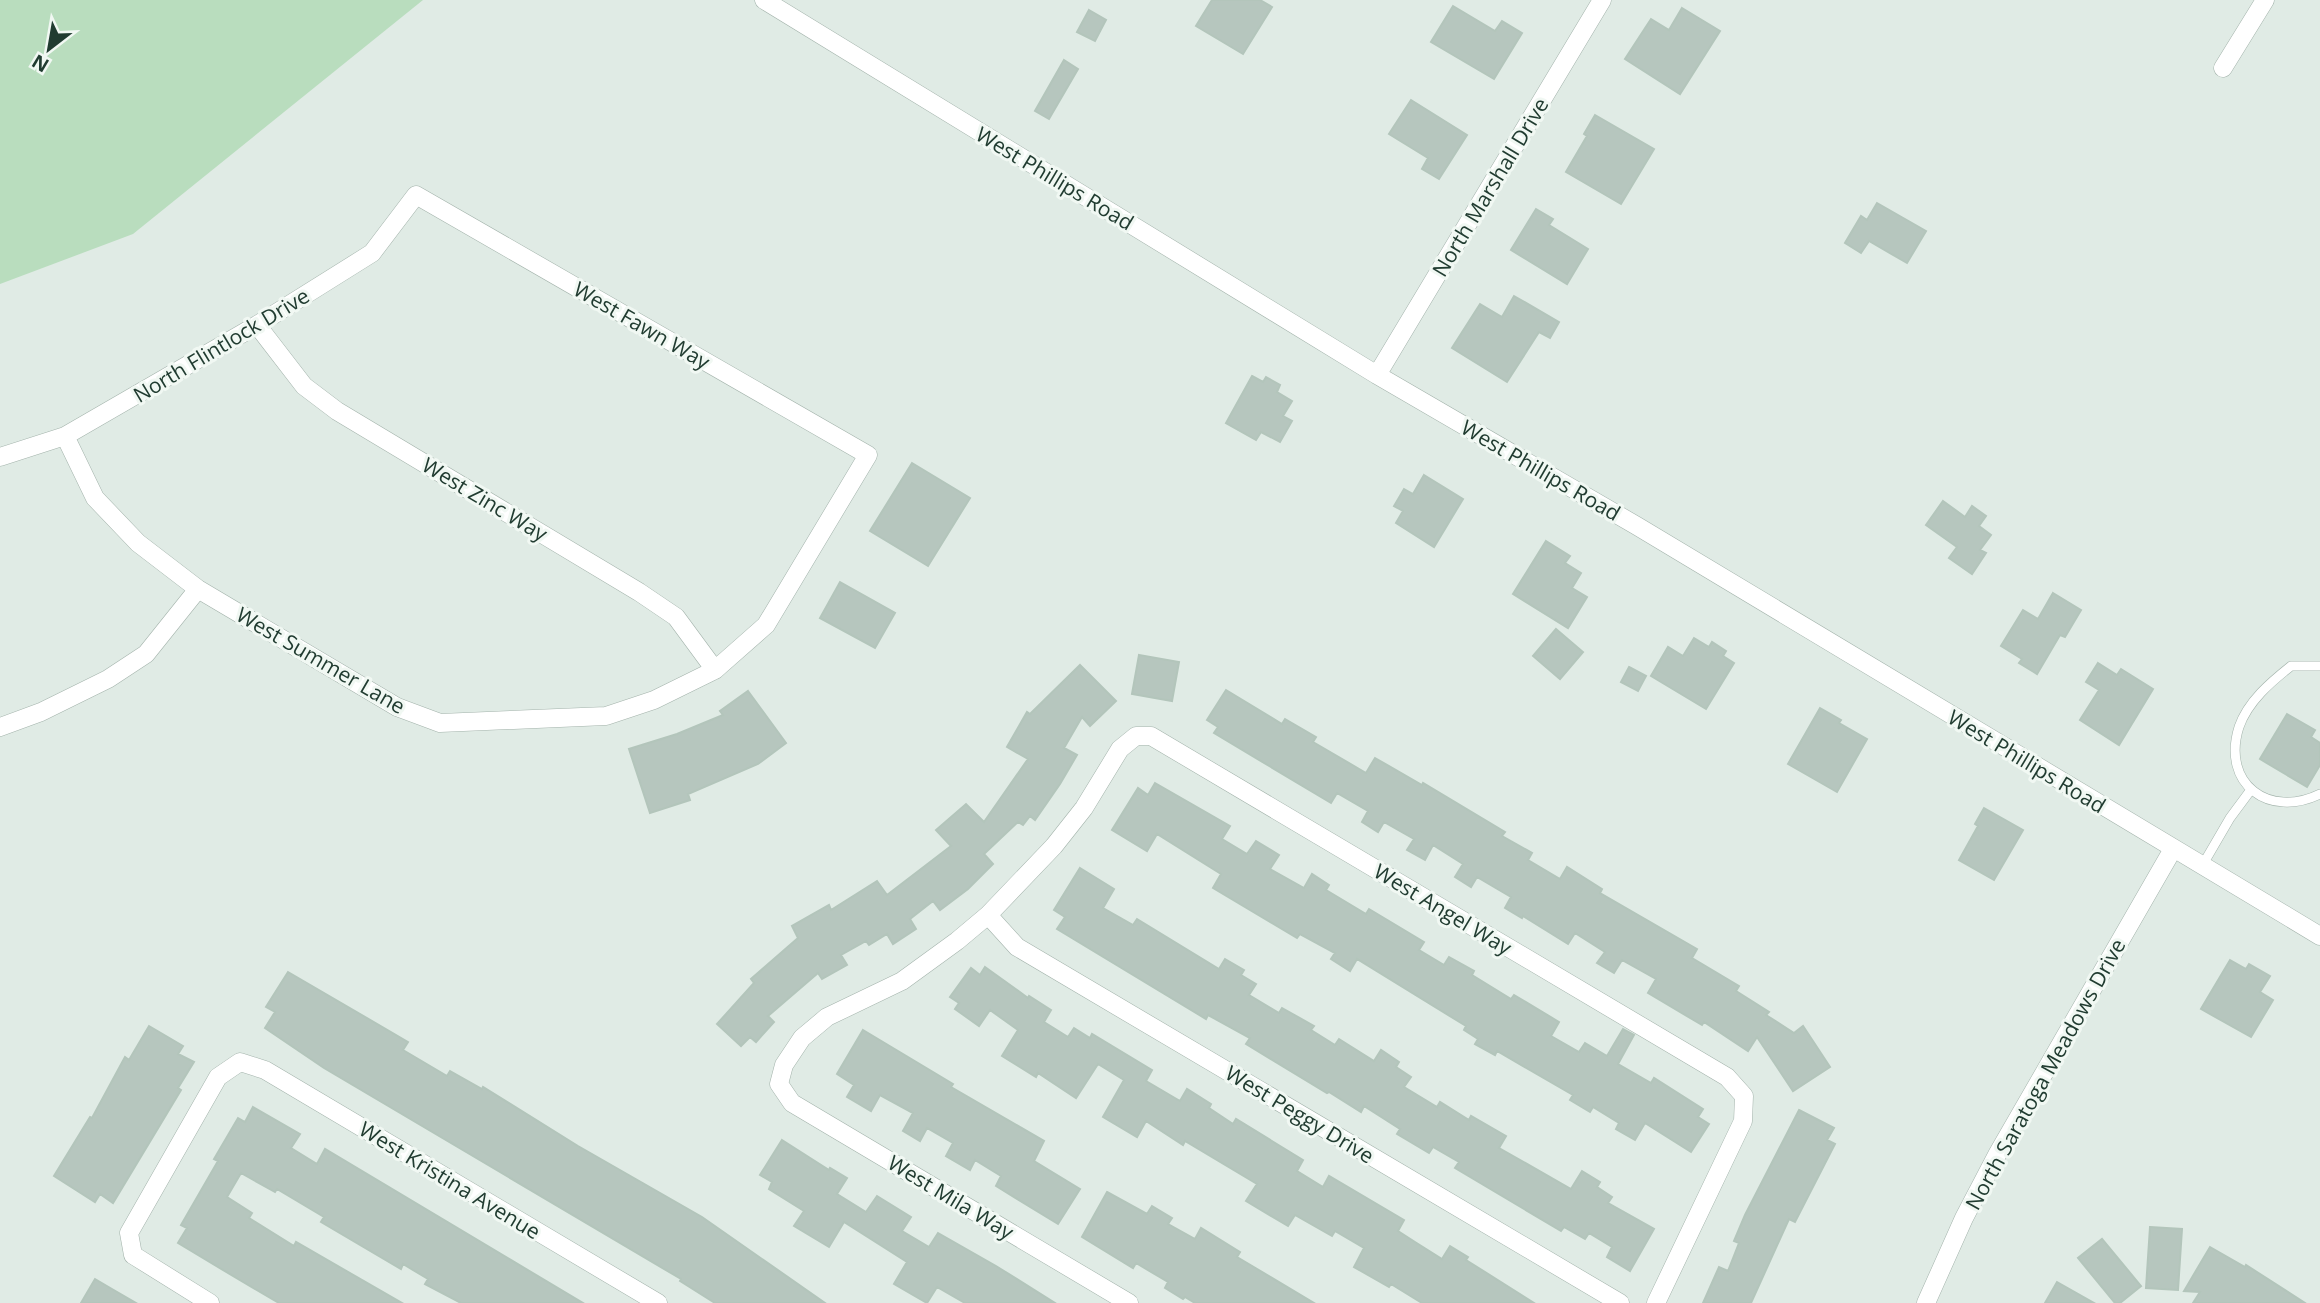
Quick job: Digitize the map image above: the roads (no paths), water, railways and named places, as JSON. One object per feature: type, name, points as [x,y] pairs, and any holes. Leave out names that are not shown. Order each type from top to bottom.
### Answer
[{"type":"street","name":"West Phillips Road","points":[[764,0],[1377,375],[1637,526],[2320,936]]},
{"type":"street","name":"North Marshall Drive","points":[[1377,375],[1602,0]]},
{"type":"street","points":[[2223,68],[2265,0]]},
{"type":"street","name":"North Flintlock Drive","points":[[0,457],[65,436],[257,325],[372,253],[416,195]]},
{"type":"street","name":"West Fawn Way","points":[[416,195],[868,455]]},
{"type":"street","name":"West Zinc Way","points":[[257,325],[304,386],[337,411],[639,592],[676,617],[715,670]]},
{"type":"street","name":"West Summer Lane","points":[[65,436],[95,498],[138,543],[198,589],[397,706],[440,723],[606,716],[654,700],[715,670],[766,625],[868,455]]},
{"type":"street","points":[[0,727],[41,712],[108,679],[146,654],[198,589]]},
{"type":"street","name":"West Angel Way","points":[[988,915],[1055,846],[1084,808],[1120,749],[1136,736],[1152,736],[1727,1077],[1744,1096],[1743,1121],[1656,1303]]},
{"type":"street","name":"North Saratoga Meadows Drive","points":[[1926,1303],[1998,1153],[2173,849]]},
{"type":"street","name":"West Mila Way","points":[[988,915],[957,942],[902,981],[827,1017],[802,1038],[784,1065],[779,1084],[792,1103],[1129,1303]]},
{"type":"street","name":"West Peggy Drive","points":[[988,915],[1017,947],[1620,1303]]},
{"type":"street","name":"West Kristina Avenue","points":[[210,1303],[133,1255],[129,1233],[218,1077],[240,1062],[265,1070],[658,1303]]},
{"type":"lane","points":[[2320,666],[2291,666],[2253,701],[2239,726],[2235,748],[2237,769],[2250,791],[2290,803],[2311,799],[2320,794]]},
{"type":"lane","points":[[2202,866],[2230,818],[2250,791]]}]
